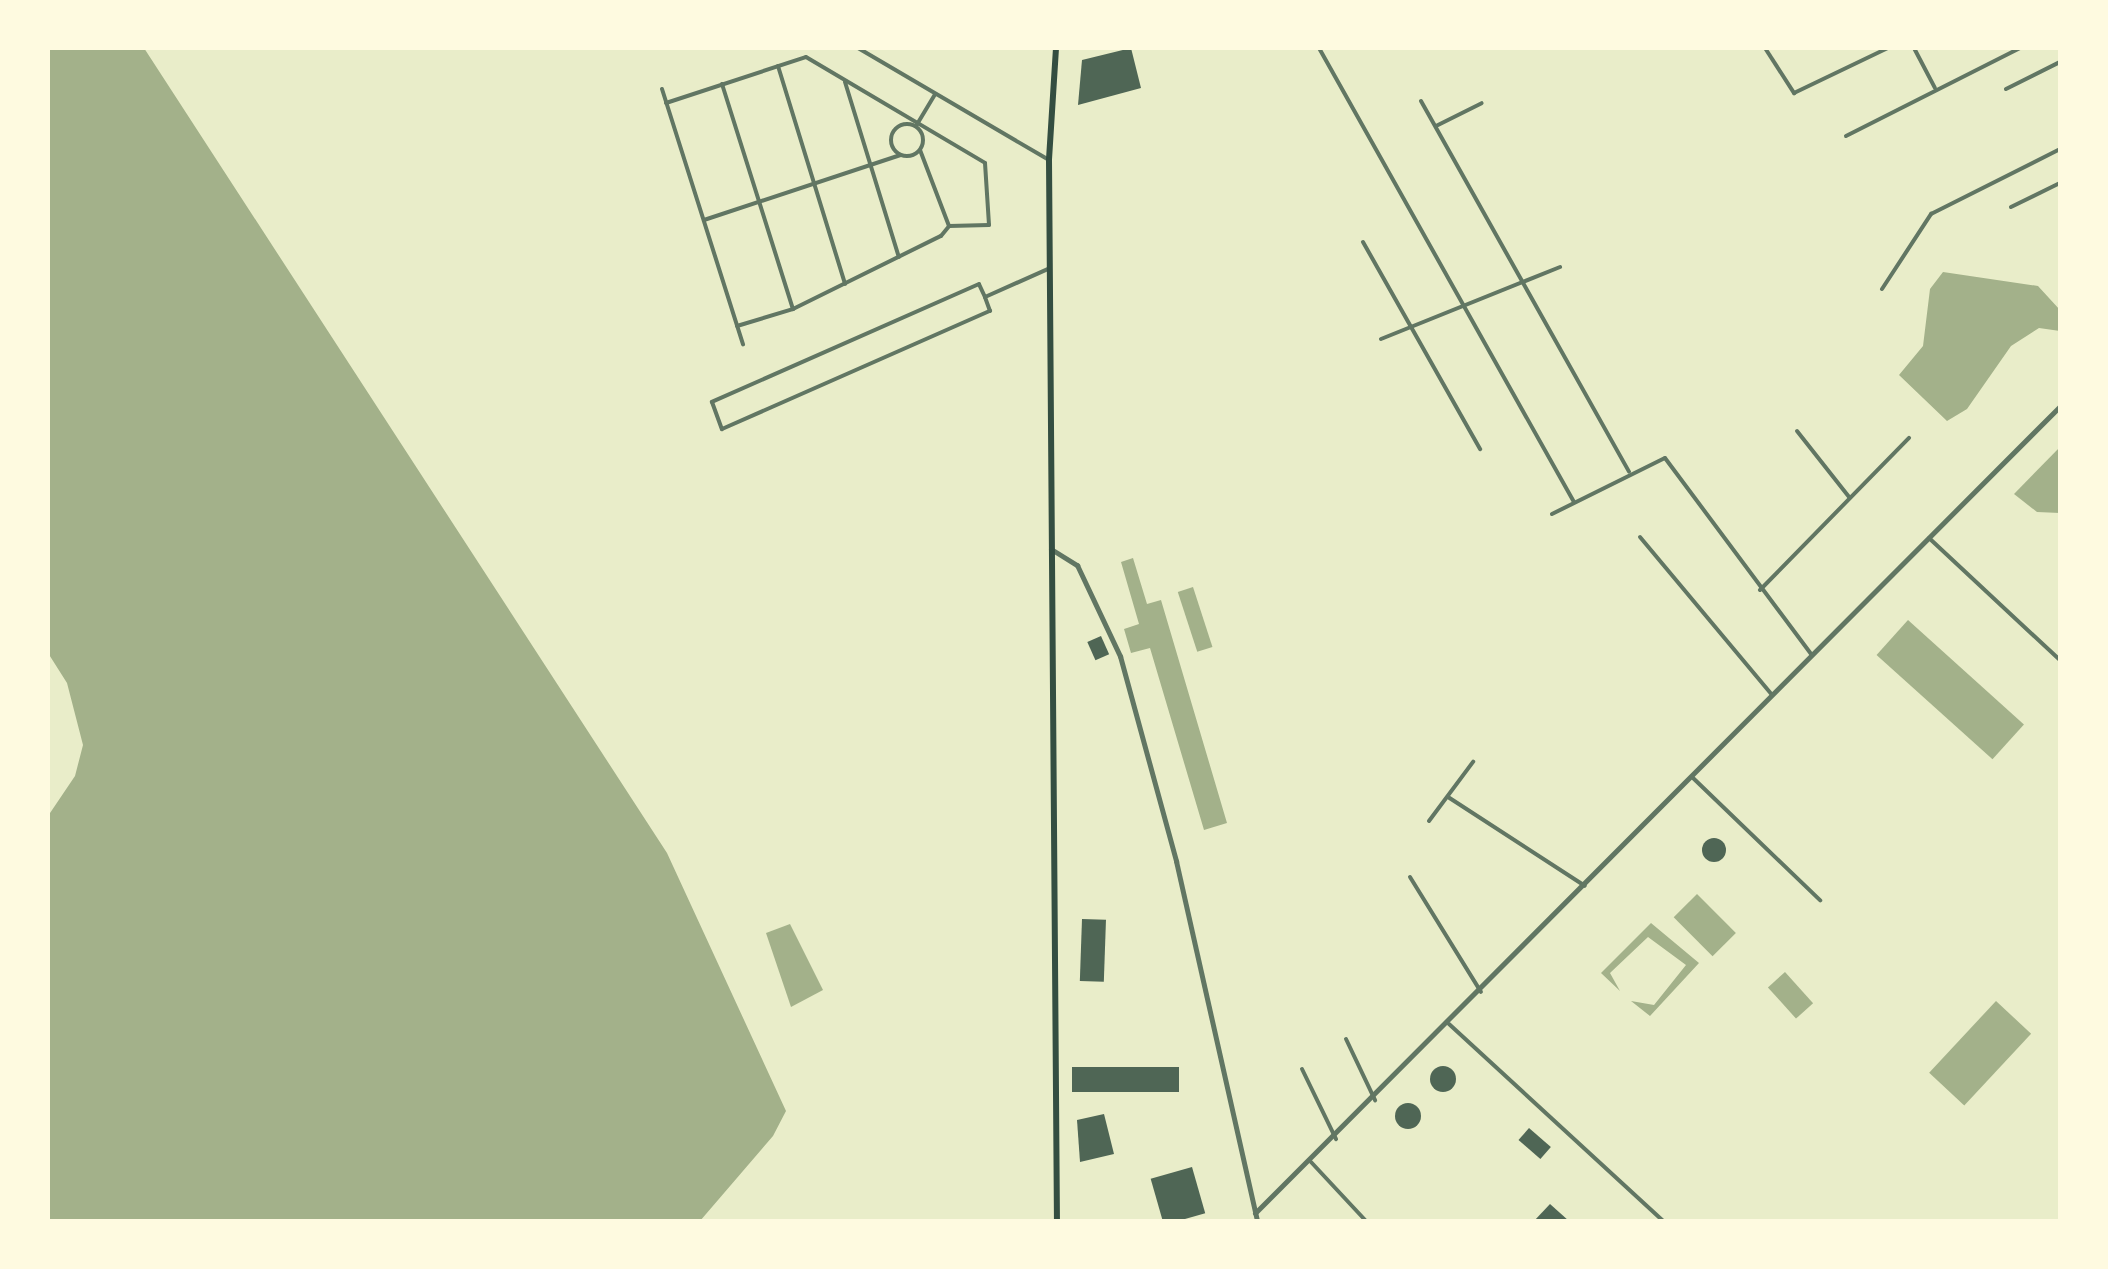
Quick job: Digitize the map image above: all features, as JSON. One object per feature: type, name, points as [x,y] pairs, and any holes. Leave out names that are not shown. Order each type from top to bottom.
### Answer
[{"type":"main road","points":[[1056,48],[1049,160],[1057,1221]]},
{"type":"street","points":[[858,48],[1049,160]]},
{"type":"street","points":[[1319,48],[1574,502]]},
{"type":"street","points":[[1765,48],[1794,93],[1888,48]]},
{"type":"street","points":[[1914,48],[1936,89]]},
{"type":"street","points":[[1846,136],[2020,48]]},
{"type":"street","points":[[666,103],[806,57],[916,126],[985,163],[989,225],[949,226],[899,257],[793,309],[737,326]]},
{"type":"street","points":[[2006,89],[2060,62]]},
{"type":"street","points":[[778,66],[845,284]]},
{"type":"street","points":[[845,79],[899,257]]},
{"type":"street","points":[[722,84],[793,309]]},
{"type":"street","points":[[662,89],[743,344]]},
{"type":"street","points":[[935,94],[916,126],[920,150],[929,158],[949,226]]},
{"type":"street","points":[[1421,101],[1629,472]]},
{"type":"street","points":[[1436,126],[1482,103]]},
{"type":"street","points":[[901,155],[893,132],[916,126]]},
{"type":"street","points":[[1882,289],[1931,214],[2060,149]]},
{"type":"street","points":[[704,220],[872,169],[920,150]]},
{"type":"street","points":[[2011,207],[2060,183]]},
{"type":"street","points":[[1363,242],[1480,449]]},
{"type":"street","points":[[1381,339],[1560,267]]},
{"type":"street","points":[[985,297],[1050,268]]},
{"type":"street","points":[[979,284],[985,297],[990,311],[722,429],[712,402],[979,284]]},
{"type":"street","points":[[1255,1213],[1375,1100],[1927,537],[2060,406]]},
{"type":"street","points":[[1797,431],[1850,498]]},
{"type":"street","points":[[1760,590],[1909,438]]},
{"type":"street","points":[[1552,514],[1629,472],[1665,458],[1760,590],[1812,655]]},
{"type":"street","points":[[1640,537],[1773,695]]},
{"type":"street","points":[[1927,537],[2060,660]]},
{"type":"street","points":[[1051,549],[1077,565],[1120,656],[1176,861],[1257,1221]]},
{"type":"street","points":[[1429,821],[1473,762]]},
{"type":"street","points":[[1692,777],[1820,900]]},
{"type":"street","points":[[1448,797],[1585,886]]},
{"type":"street","points":[[1410,877],[1481,992]]},
{"type":"street","points":[[1449,1024],[1663,1221]]},
{"type":"street","points":[[1346,1039],[1375,1100]]},
{"type":"street","points":[[1302,1069],[1336,1139]]},
{"type":"street","points":[[1311,1162],[1366,1221]]},
{"type":"shaded area","points":[[48,48],[144,48],[667,853],[786,1111],[773,1136],[700,1221],[48,1221],[48,816],[75,776],[83,745],[67,683],[48,653]]},
{"type":"shaded area","points":[[1943,272],[2038,286],[2060,310],[2060,331],[2039,328],[2011,346],[1967,409],[1947,421],[1899,375],[1923,346],[1930,289]]},
{"type":"shaded area","points":[[2060,447],[2060,513],[2037,512],[2014,494]]},
{"type":"shaded area","points":[[1133,558],[1147,604],[1161,600],[1227,823],[1204,830],[1150,648],[1131,653],[1124,629],[1139,624],[1121,562]]},
{"type":"shaded area","points":[[1193,587],[1212,647],[1197,652],[1178,592]]},
{"type":"shaded area","points":[[1908,620],[2024,724],[1992,759],[1877,655]]},
{"type":"shaded area","points":[[1697,894],[1736,933],[1713,956],[1674,917]]},
{"type":"shaded area","points":[[1651,923],[1699,963],[1650,1016],[1631,1001],[1654,1005],[1686,965],[1648,937],[1610,973],[1620,991],[1601,973]]},
{"type":"shaded area","points":[[790,924],[823,990],[791,1007],[766,933]]},
{"type":"shaded area","points":[[1785,972],[1813,1003],[1796,1019],[1768,987]]},
{"type":"shaded area","points":[[1996,1001],[2031,1034],[1964,1105],[1929,1073]]},
{"type":"building","points":[[1131,48],[1141,88],[1078,105],[1082,60]]},
{"type":"building","points":[[1101,636],[1109,654],[1095,660],[1087,642]]},
{"type":"building","points":[[1714,838],[1723,841],[1726,850],[1723,859],[1714,862],[1705,859],[1702,850],[1705,841]]},
{"type":"building","points":[[1082,919],[1106,920],[1104,982],[1080,981]]},
{"type":"building","points":[[1443,1066],[1452,1070],[1456,1079],[1452,1088],[1443,1092],[1434,1088],[1430,1079],[1434,1070]]},
{"type":"building","points":[[1072,1067],[1179,1067],[1179,1092],[1072,1092]]},
{"type":"building","points":[[1408,1103],[1417,1107],[1421,1116],[1417,1125],[1408,1129],[1399,1125],[1395,1116],[1399,1107]]},
{"type":"building","points":[[1104,1114],[1114,1154],[1080,1162],[1077,1120]]},
{"type":"building","points":[[1529,1128],[1551,1147],[1540,1159],[1519,1140]]},
{"type":"building","points":[[1192,1167],[1205,1213],[1178,1221],[1163,1221],[1151,1179]]},
{"type":"building","points":[[1550,1204],[1569,1221],[1534,1221]]}]
